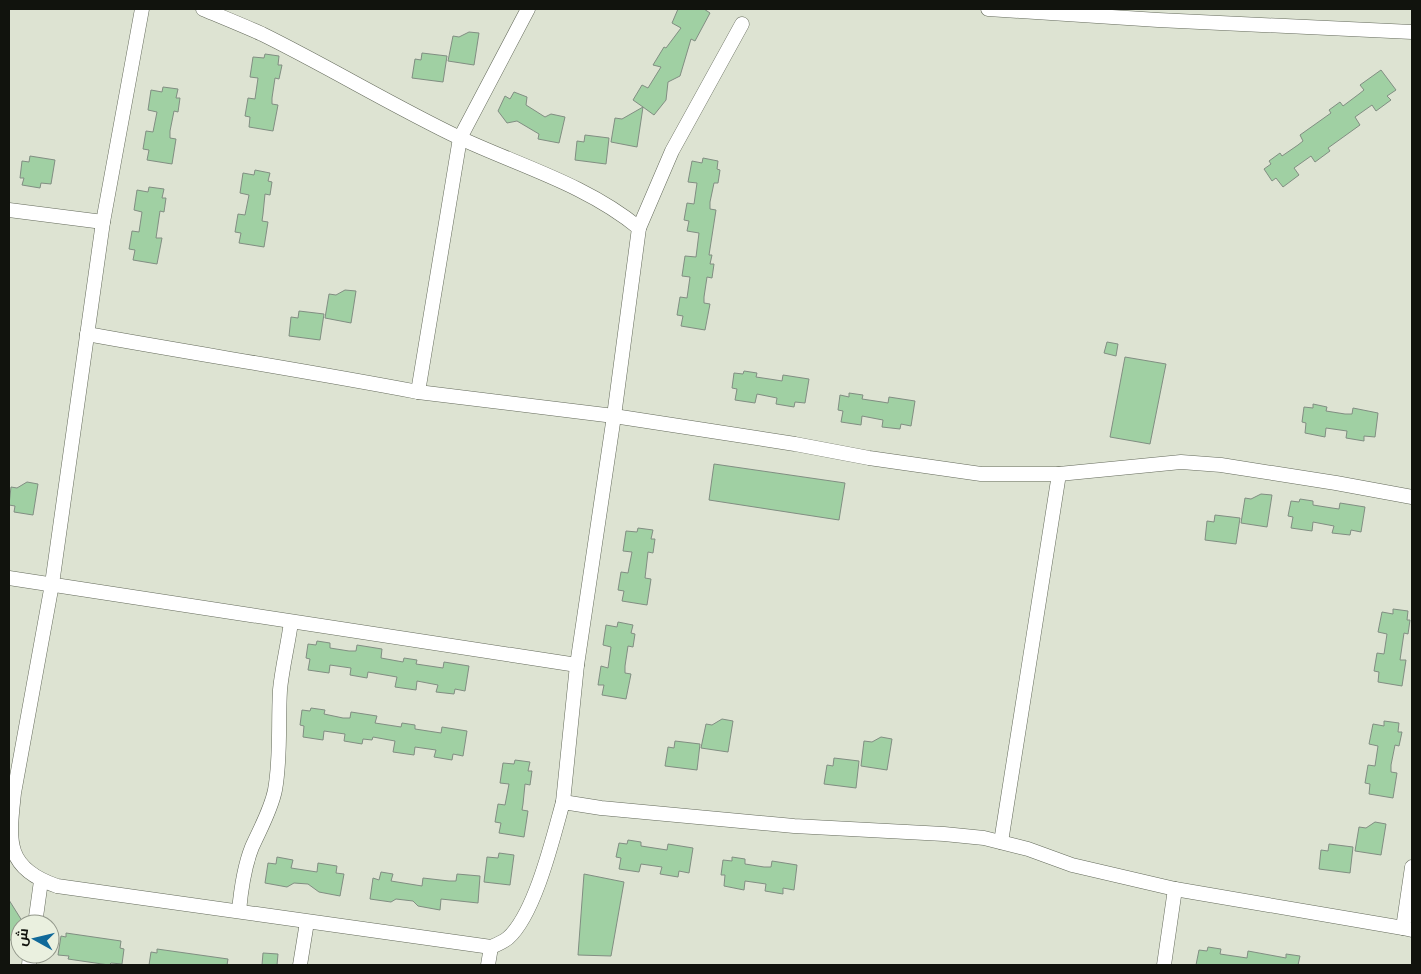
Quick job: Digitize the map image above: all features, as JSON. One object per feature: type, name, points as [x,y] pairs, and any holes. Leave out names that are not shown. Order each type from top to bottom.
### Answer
[{"type":"street","points":[[142,9],[103,222],[52,584],[21,750],[10,827],[14,855],[26,870],[41,881],[57,886],[491,947],[507,939],[520,925],[537,886],[563,802],[577,665],[614,416],[639,228],[672,151],[742,24]]},
{"type":"street","points":[[203,9],[260,34],[460,138],[579,190],[613,208],[639,228]]},
{"type":"street","points":[[418,392],[460,138],[528,9]]},
{"type":"street","points":[[988,9],[1158,20],[1412,32]]},
{"type":"street","points":[[9,210],[103,222]]},
{"type":"street","points":[[87,334],[303,370],[418,392],[614,416],[796,444],[869,458],[981,474],[1058,474],[1181,462],[1221,465],[1412,497]]},
{"type":"street","points":[[1001,842],[1058,474]]},
{"type":"street","points":[[9,578],[577,665]]},
{"type":"street","points":[[239,911],[242,881],[251,849],[275,792],[279,759],[278,723],[280,688],[291,622]]},
{"type":"street","points":[[563,802],[601,808],[794,826],[984,838],[1028,849],[1072,865],[1175,889],[1408,929],[1412,867]]},
{"type":"street","points":[[36,914],[41,881]]},
{"type":"street","points":[[1164,965],[1175,889]]},
{"type":"street","points":[[300,965],[307,922]]},
{"type":"street","points":[[488,965],[491,947]]},
{"type":"building","points":[[678,9],[704,9],[710,13],[695,41],[691,39],[680,76],[668,82],[666,100],[654,115],[633,100],[642,85],[648,88],[661,67],[653,65],[664,47],[666,48],[681,28],[672,23]]},
{"type":"building","points":[[469,32],[479,33],[474,65],[448,61],[453,36],[459,37]]},
{"type":"building","points":[[422,53],[447,56],[443,82],[412,78],[415,59],[421,60]]},
{"type":"building","points":[[265,54],[279,56],[278,65],[282,65],[279,79],[275,78],[272,98],[272,104],[278,105],[273,131],[249,127],[250,117],[245,116],[248,98],[255,99],[258,78],[250,77],[253,57],[264,58]]},
{"type":"building","points":[[1381,70],[1396,90],[1387,96],[1391,100],[1376,111],[1372,105],[1355,117],[1360,125],[1328,148],[1330,151],[1315,162],[1311,156],[1294,168],[1299,175],[1283,187],[1276,178],[1272,181],[1264,169],[1271,164],[1269,161],[1280,153],[1282,156],[1303,141],[1300,135],[1331,113],[1329,110],[1340,102],[1343,106],[1364,90],[1360,85]]},
{"type":"building","points":[[163,87],[178,89],[176,98],[180,98],[178,112],[174,111],[170,131],[170,138],[176,139],[172,164],[147,160],[149,150],[143,149],[146,131],[153,132],[157,112],[148,110],[151,90],[162,92]]},
{"type":"building","points":[[514,92],[527,97],[526,105],[545,117],[551,114],[565,117],[559,143],[538,139],[539,134],[517,121],[507,123],[498,111],[505,96],[510,99]]},
{"type":"building","points":[[643,107],[637,147],[611,142],[615,118],[622,119]]},
{"type":"building","points":[[585,135],[609,138],[606,164],[575,160],[577,141],[584,142]]},
{"type":"building","points":[[30,156],[55,160],[51,184],[41,183],[40,188],[22,185],[24,178],[20,178],[22,161],[29,162]]},
{"type":"building","points":[[703,158],[718,161],[717,169],[720,170],[718,183],[714,183],[710,202],[710,209],[716,210],[709,255],[712,255],[710,264],[714,264],[712,278],[707,277],[704,297],[704,303],[710,304],[705,330],[681,326],[683,316],[677,315],[680,297],[687,298],[690,277],[682,276],[685,256],[696,257],[699,233],[687,231],[689,221],[684,220],[687,203],[694,204],[697,183],[688,182],[692,161],[702,163]]},
{"type":"building","points":[[255,170],[270,173],[268,181],[272,182],[270,195],[265,194],[262,221],[268,222],[264,247],[239,243],[241,233],[235,232],[238,214],[245,215],[249,195],[240,193],[243,173],[254,175]]},
{"type":"building","points":[[149,187],[164,189],[162,198],[166,198],[164,212],[160,211],[156,238],[162,238],[157,264],[133,260],[135,250],[129,249],[132,231],[139,232],[142,212],[134,210],[137,190],[148,192]]},
{"type":"building","points":[[345,290],[356,291],[351,323],[325,318],[329,294],[336,295]]},
{"type":"building","points":[[299,311],[324,314],[320,340],[289,336],[291,317],[298,318]]},
{"type":"building","points":[[1107,342],[1118,344],[1116,356],[1104,353]]},
{"type":"building","points":[[1125,357],[1166,364],[1150,444],[1110,437]]},
{"type":"building","points":[[744,371],[757,373],[756,377],[782,381],[783,375],[809,379],[805,403],[795,402],[794,407],[776,404],[777,398],[757,394],[755,403],[735,400],[737,389],[732,388],[734,373],[743,374]]},
{"type":"building","points":[[849,393],[863,395],[862,399],[888,403],[889,397],[915,401],[911,426],[901,424],[900,429],[882,427],[883,420],[862,416],[861,425],[841,422],[843,411],[838,410],[840,395],[849,397]]},
{"type":"building","points":[[1313,404],[1327,407],[1326,411],[1345,414],[1352,414],[1353,408],[1378,413],[1375,437],[1364,436],[1364,441],[1346,438],[1347,431],[1326,428],[1325,437],[1305,433],[1306,423],[1302,422],[1304,407],[1313,408]]},
{"type":"building","points":[[714,464],[845,483],[839,520],[709,500]]},
{"type":"building","points":[[27,482],[38,484],[33,515],[14,512],[15,506],[9,505],[11,487],[17,488]]},
{"type":"building","points":[[1261,494],[1272,495],[1267,527],[1241,523],[1245,498],[1251,499]]},
{"type":"building","points":[[1300,499],[1313,501],[1313,505],[1339,509],[1340,503],[1365,507],[1361,532],[1351,530],[1350,535],[1332,533],[1334,526],[1313,522],[1312,531],[1291,528],[1293,517],[1288,516],[1291,501],[1299,502]]},
{"type":"building","points":[[1215,515],[1240,518],[1236,544],[1205,540],[1207,521],[1214,522]]},
{"type":"building","points":[[638,528],[653,530],[651,539],[655,539],[653,553],[648,552],[645,578],[651,579],[647,605],[622,601],[624,591],[618,590],[621,572],[628,573],[632,552],[623,551],[626,531],[637,532]]},
{"type":"building","points":[[1393,609],[1408,611],[1407,620],[1410,620],[1408,634],[1404,633],[1400,660],[1406,660],[1402,686],[1378,682],[1379,672],[1374,671],[1377,653],[1384,654],[1387,634],[1378,632],[1382,612],[1393,614]]},
{"type":"building","points":[[618,622],[633,625],[631,633],[635,634],[633,647],[628,646],[625,666],[625,673],[631,674],[626,699],[602,695],[604,685],[598,685],[601,666],[608,668],[611,647],[603,645],[606,625],[617,627]]},
{"type":"building","points":[[317,641],[330,643],[330,648],[349,651],[356,651],[357,645],[382,649],[381,658],[403,662],[404,658],[417,660],[416,664],[443,668],[444,662],[469,666],[465,691],[455,689],[454,694],[436,692],[438,685],[417,681],[416,690],[395,687],[397,677],[368,672],[367,678],[350,675],[351,668],[330,665],[329,673],[308,670],[310,659],[306,658],[308,644],[316,645]]},
{"type":"building","points":[[311,708],[325,710],[324,714],[343,718],[350,718],[351,712],[377,716],[375,723],[401,727],[402,723],[415,725],[415,729],[441,733],[442,727],[467,731],[463,756],[453,754],[452,760],[434,757],[436,750],[415,747],[414,755],[393,752],[395,741],[373,737],[372,740],[363,739],[362,744],[344,741],[345,734],[324,731],[323,740],[303,737],[304,726],[300,725],[302,710],[310,711]]},
{"type":"building","points":[[722,719],[733,721],[728,752],[701,748],[706,724],[712,725]]},
{"type":"building","points":[[1384,721],[1399,723],[1398,732],[1402,732],[1399,746],[1395,745],[1391,765],[1391,772],[1397,773],[1393,798],[1369,794],[1370,784],[1365,783],[1368,765],[1375,766],[1378,746],[1369,744],[1373,724],[1384,726]]},
{"type":"building","points":[[881,737],[892,739],[887,770],[861,766],[864,741],[872,742]]},
{"type":"building","points":[[675,741],[700,744],[697,770],[665,766],[668,747],[674,748]]},
{"type":"building","points":[[834,758],[859,761],[856,788],[824,784],[827,765],[833,766]]},
{"type":"building","points":[[515,760],[530,762],[528,771],[532,771],[530,785],[525,784],[522,810],[528,811],[524,837],[499,833],[501,823],[495,822],[498,804],[505,805],[509,784],[500,783],[503,763],[514,764]]},
{"type":"building","points":[[1375,822],[1386,824],[1381,855],[1355,851],[1359,827],[1366,828]]},
{"type":"building","points":[[628,840],[641,842],[641,846],[667,850],[668,844],[693,848],[689,873],[679,871],[678,877],[660,874],[662,867],[641,864],[639,872],[619,869],[621,858],[616,857],[619,843],[627,844]]},
{"type":"building","points":[[1329,844],[1353,847],[1350,873],[1319,869],[1321,850],[1328,851]]},
{"type":"building","points":[[499,853],[514,855],[510,885],[484,882],[487,857],[498,858]]},
{"type":"building","points":[[277,857],[293,860],[291,868],[317,872],[318,863],[337,866],[336,873],[344,874],[340,896],[319,892],[308,884],[294,883],[287,887],[265,883],[268,863],[276,864]]},
{"type":"building","points":[[732,857],[745,859],[745,864],[764,867],[771,867],[772,861],[797,865],[794,890],[783,888],[783,894],[765,891],[766,884],[745,881],[744,890],[724,886],[725,875],[721,875],[723,860],[732,861]]},
{"type":"building","points":[[381,872],[393,874],[391,881],[422,886],[423,878],[456,881],[457,874],[480,876],[478,903],[441,899],[440,910],[418,906],[413,901],[396,899],[391,902],[370,899],[373,878],[379,880]]},
{"type":"building","points":[[584,874],[624,882],[611,956],[578,955]]},
{"type":"building","points":[[9,900],[18,914],[10,914],[9,941]]},
{"type":"building","points":[[66,933],[121,941],[120,948],[124,949],[122,964],[111,963],[109,965],[68,959],[69,956],[60,955],[61,936],[66,937]]},
{"type":"building","points":[[1208,947],[1221,949],[1220,954],[1247,958],[1248,951],[1286,958],[1286,954],[1300,956],[1298,965],[1196,965],[1199,950],[1207,951]]},
{"type":"building","points":[[157,949],[228,959],[227,965],[149,965],[151,952],[157,953]]},
{"type":"building","points":[[263,953],[278,954],[277,965],[262,965]]}]
